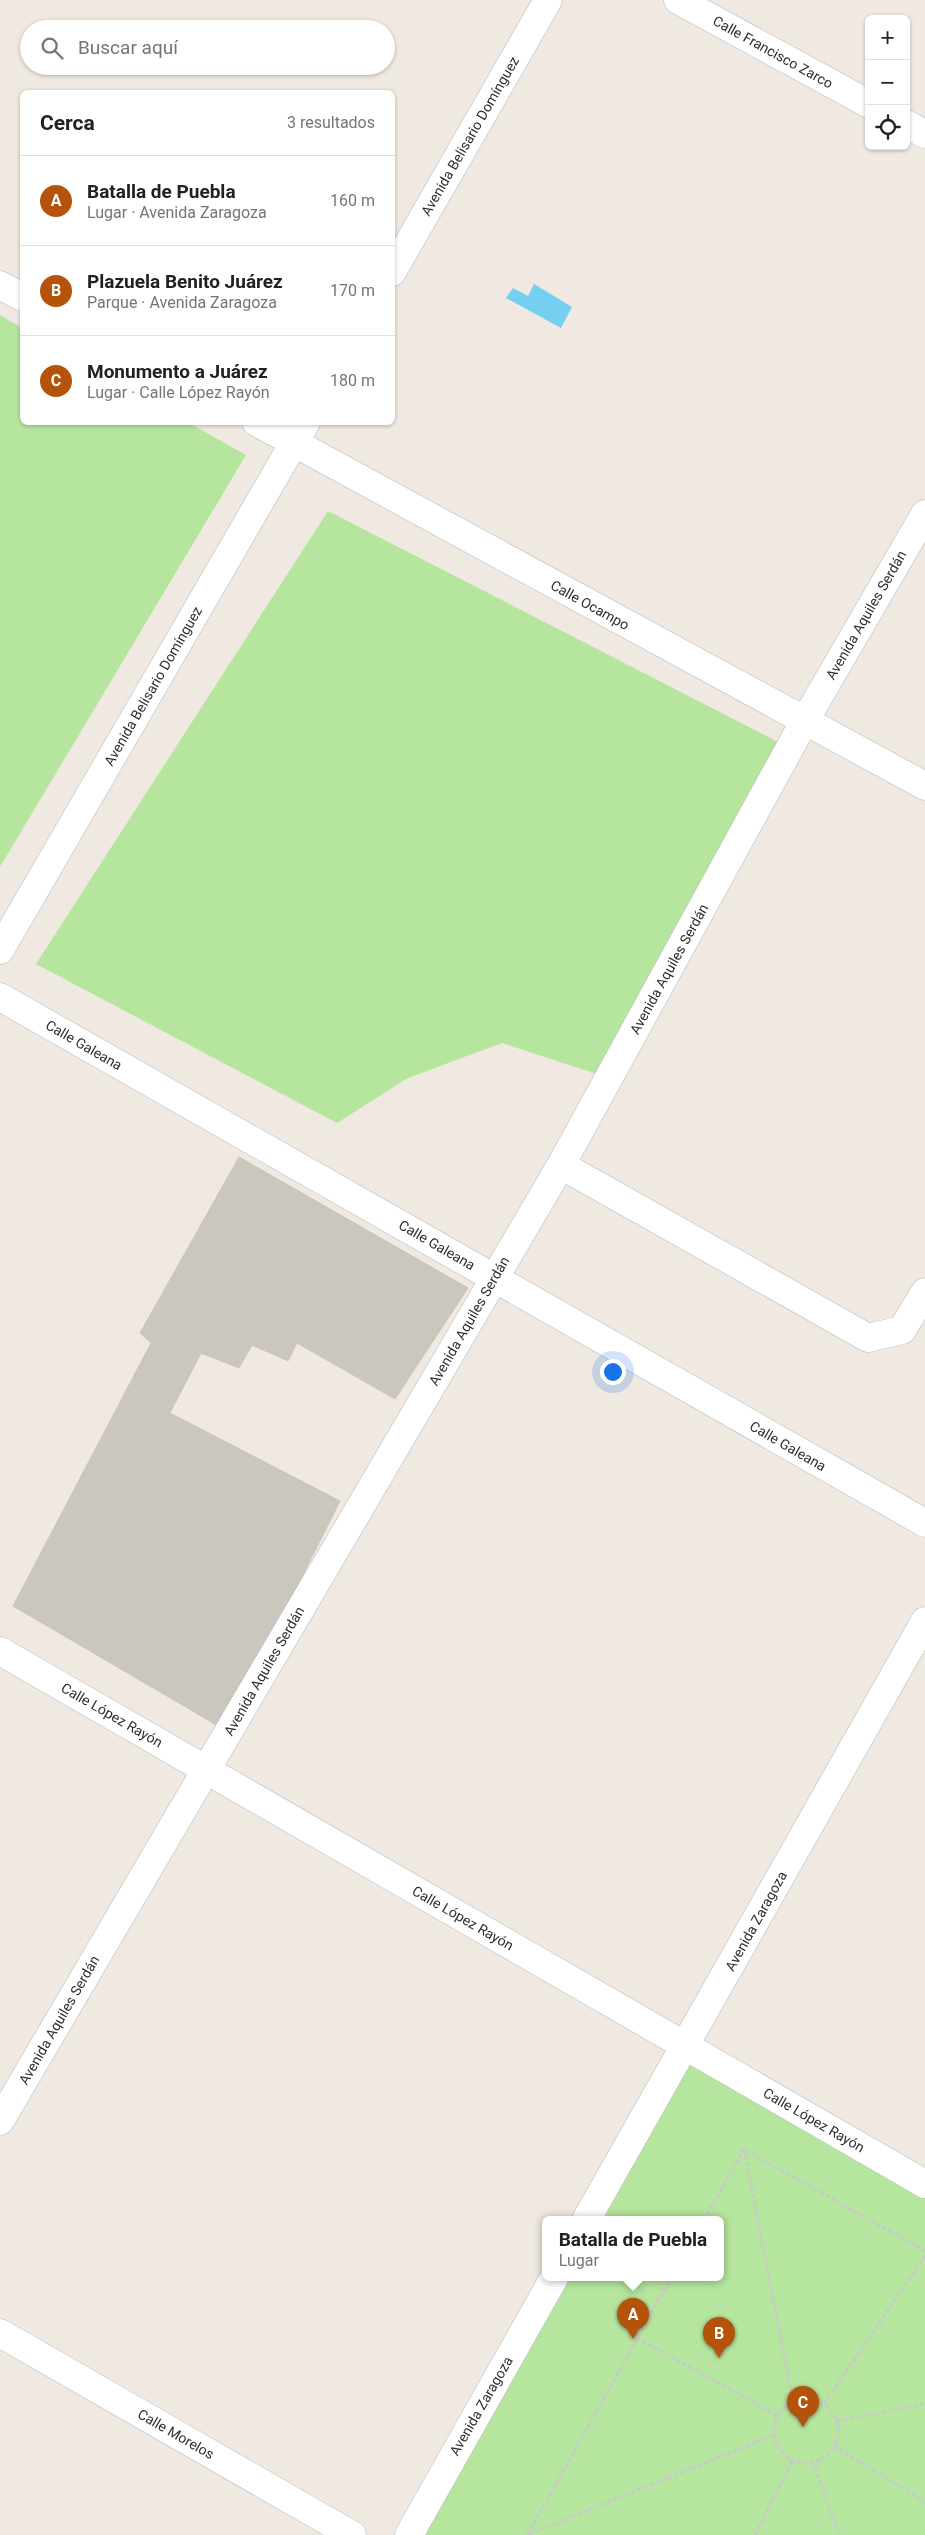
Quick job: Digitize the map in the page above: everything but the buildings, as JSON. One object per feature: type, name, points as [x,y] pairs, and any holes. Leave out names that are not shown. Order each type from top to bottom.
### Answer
[{"type":"street","name":"Avenida Belisario Domínguez","points":[[395,267],[548,0]]},
{"type":"street","name":"Calle Francisco Zarco","points":[[678,0],[865,102]]},
{"type":"street","points":[[910,126],[925,134]]},
{"type":"street","points":[[0,285],[20,296]]},
{"type":"street","name":"Calle Ocampo","points":[[268,425],[301,433],[804,722],[925,786]]},
{"type":"street","name":"Avenida Belisario Domínguez","points":[[0,950],[301,433]]},
{"type":"street","name":"Avenida Aquiles Serdán","points":[[0,2121],[561,1165],[804,722],[925,514]]},
{"type":"street","name":"Calle Galeana","points":[[0,997],[925,1523]]},
{"type":"street","points":[[561,1165],[868,1338],[902,1330],[925,1292]]},
{"type":"street","name":"Avenida Zaragoza","points":[[588,2216],[925,1621]]},
{"type":"street","name":"Calle López Rayón","points":[[0,1651],[925,2184]]},
{"type":"street","name":"Avenida Zaragoza","points":[[408,2535],[552,2281]]},
{"type":"street","name":"Calle Morelos","points":[[0,2333],[352,2535]]},
{"type":"path","points":[[706,2216],[744,2149]]},
{"type":"path","points":[[744,2149],[925,2251]]},
{"type":"path","points":[[744,2149],[793,2401]]},
{"type":"path","points":[[824,2404],[925,2256]]},
{"type":"path","points":[[528,2535],[669,2281]]},
{"type":"path","points":[[637,2338],[778,2416]]},
{"type":"path","points":[[814,2400],[824,2404],[837,2421],[839,2432],[834,2446],[823,2458],[814,2462],[793,2460],[784,2454],[774,2435],[778,2416],[784,2407],[793,2401],[814,2400]]},
{"type":"path","points":[[837,2421],[925,2404]]},
{"type":"path","points":[[528,2535],[774,2435]]},
{"type":"path","points":[[834,2446],[925,2502]]},
{"type":"path","points":[[755,2535],[793,2460]]},
{"type":"path","points":[[814,2462],[839,2535]]},
{"type":"green space","points":[[0,315],[20,327],[20,425],[193,425],[246,455],[0,867]]},
{"type":"green space","points":[[328,511],[790,748],[603,1076],[502,1043],[408,1078],[337,1123],[36,964]]},
{"type":"green space","points":[[690,2044],[925,2181],[925,2535],[413,2535],[556,2281],[724,2281],[724,2216],[592,2216]]},
{"type":"water","points":[[534,284],[572,307],[561,328],[506,298],[513,288],[528,296]]},
{"type":"place","name":"Batalla de Puebla","points":[[633,2339]]},
{"type":"place","name":"Plazuela Benito Juárez","points":[[719,2358]]},
{"type":"place","name":"Monumento a Juárez","points":[[803,2427]]}]
